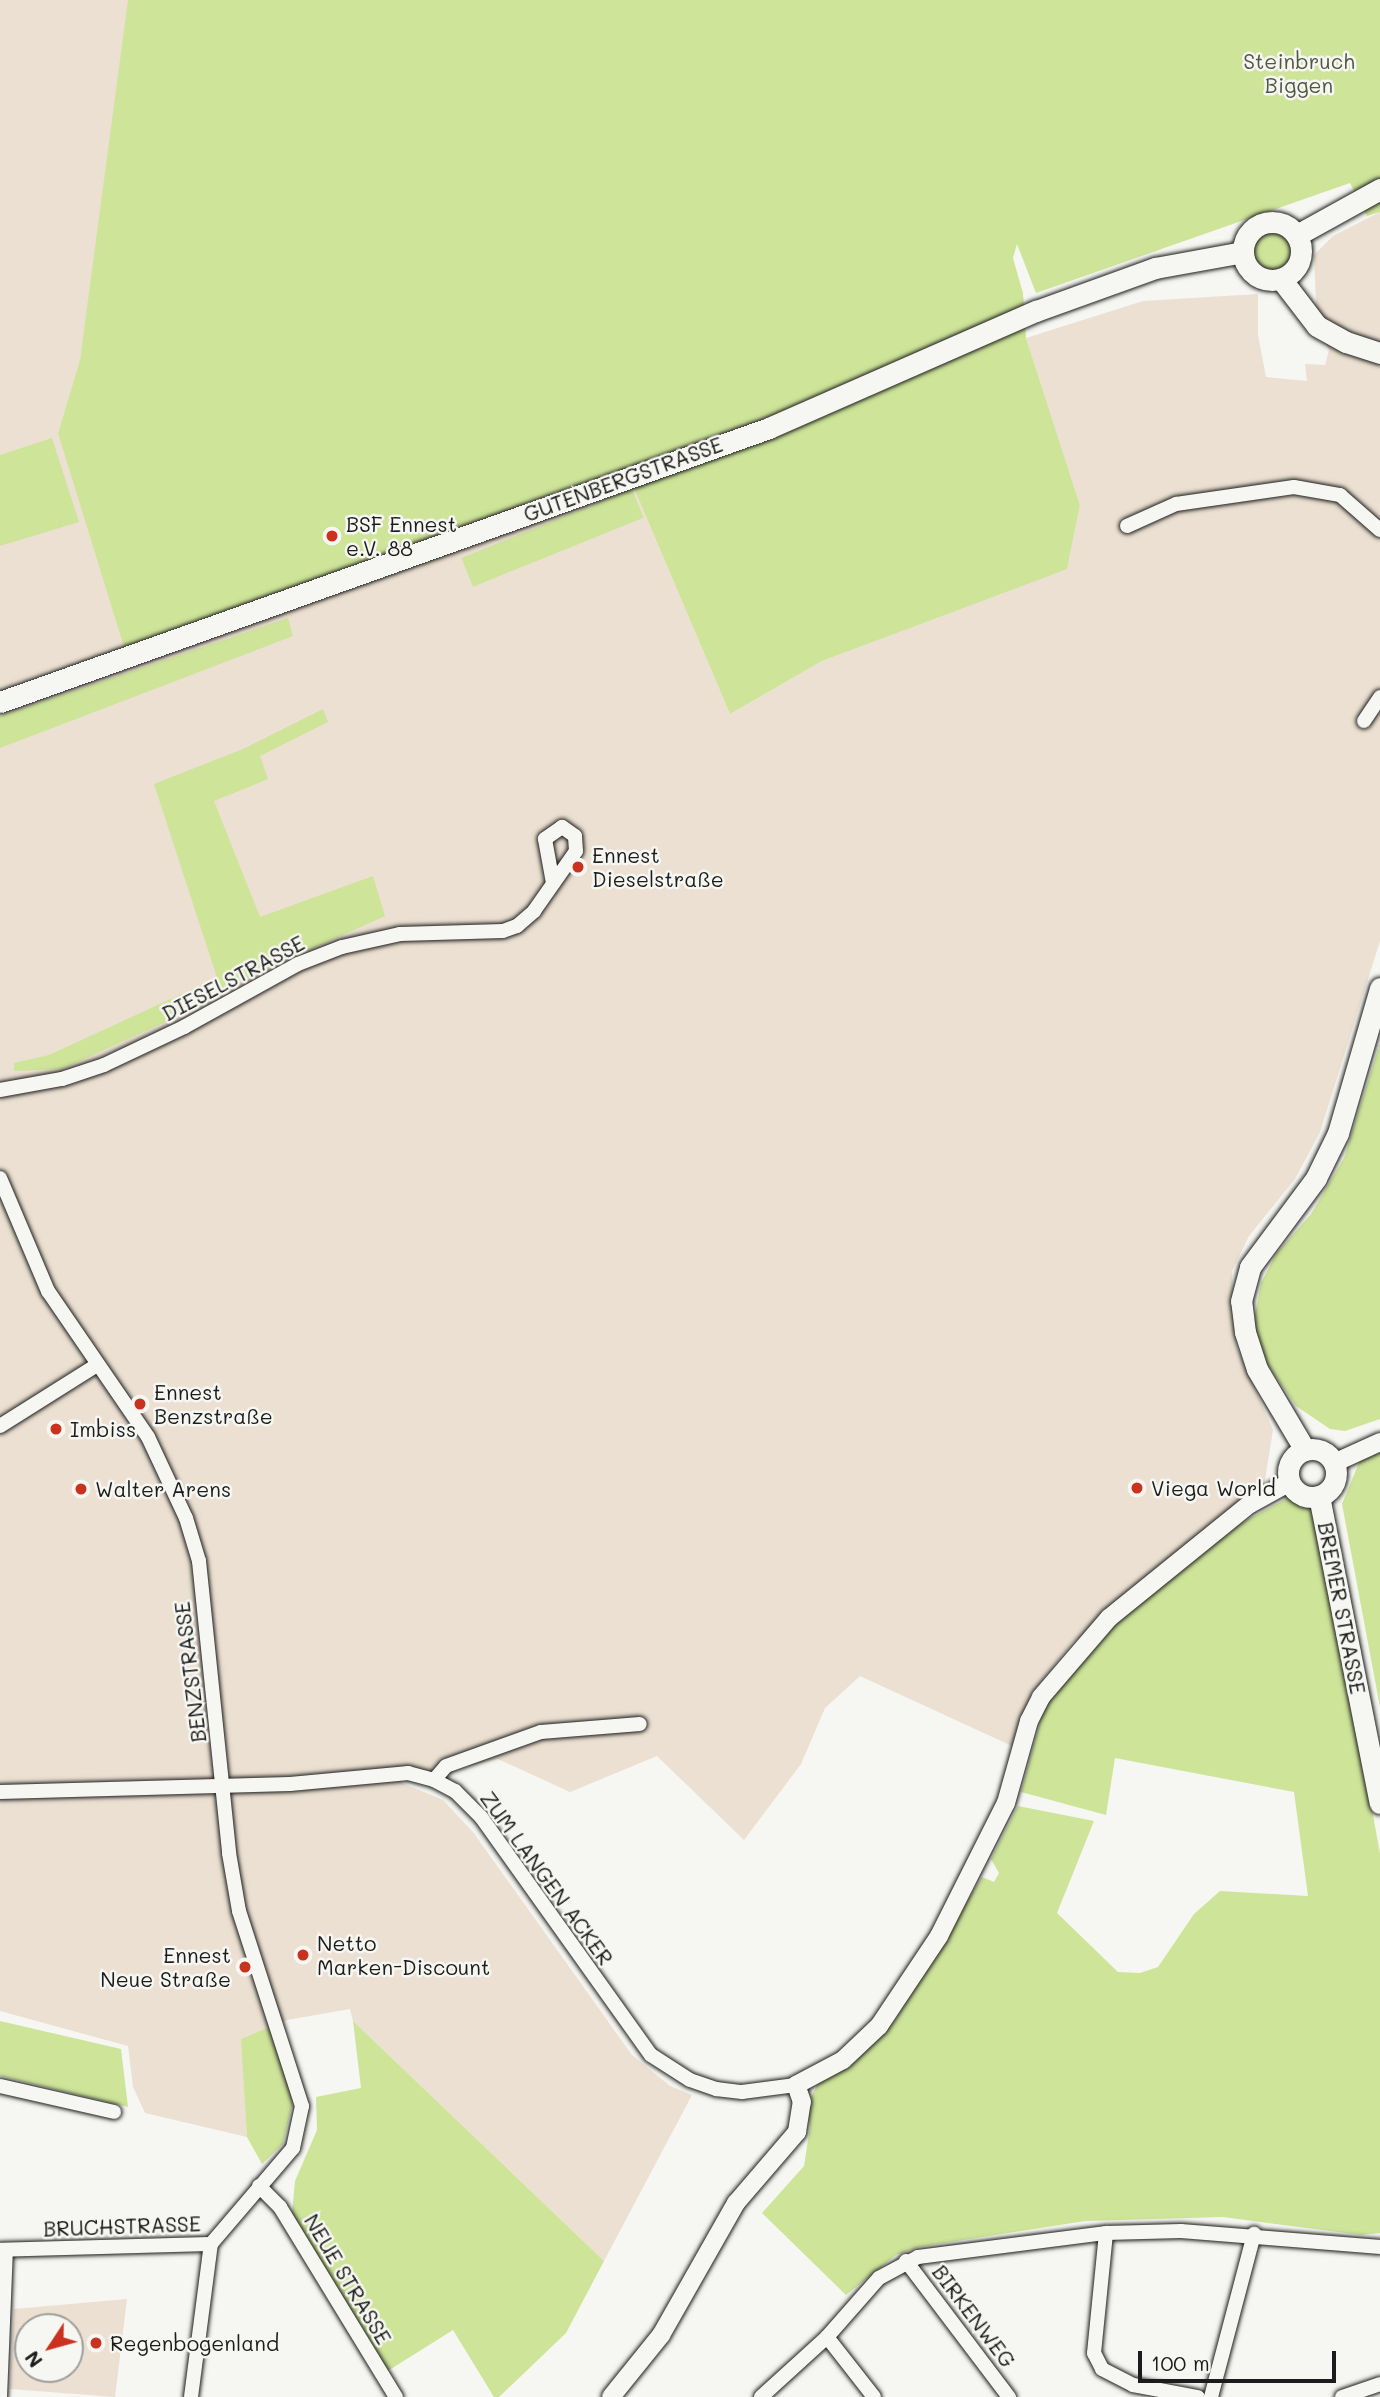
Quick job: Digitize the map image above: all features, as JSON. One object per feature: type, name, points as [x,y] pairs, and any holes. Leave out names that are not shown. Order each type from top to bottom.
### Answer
[{"type":"main road","points":[[1297,235],[1380,189]]},
{"type":"main road","points":[[1281,279],[1300,261],[1297,235],[1282,223],[1263,223],[1248,234],[1243,252],[1256,275],[1281,279],[1317,326],[1346,342],[1380,353]]},
{"type":"main road","name":"GUTENBERGSTRASSE","points":[[0,702],[769,428],[1036,311],[1155,268],[1243,252]]},
{"type":"main road","points":[[1305,1450],[1257,1369],[1245,1332],[1241,1301],[1251,1267],[1316,1178],[1338,1133],[1380,988]]},
{"type":"main road","points":[[1305,1450],[1319,1450],[1334,1463],[1332,1486],[1319,1496],[1304,1495],[1290,1482],[1289,1465],[1305,1450]]},
{"type":"main road","name":"BREMER STRASSE","points":[[1319,1496],[1380,1803]]},
{"type":"street","points":[[1127,526],[1177,504],[1294,487],[1339,495],[1380,530]]},
{"type":"street","points":[[1364,721],[1380,697]]},
{"type":"street","name":"DIESELSTRASSE","points":[[0,1090],[62,1079],[104,1065],[298,964],[342,947],[401,934],[503,931],[517,926],[534,911],[554,883]]},
{"type":"street","name":"BENZSTRASSE","points":[[0,1178],[48,1291],[97,1365],[123,1398],[169,1477],[198,1558],[225,1786],[229,1853],[239,1911],[302,2106],[293,2148],[259,2186]]},
{"type":"street","points":[[0,1426],[97,1365]]},
{"type":"street","points":[[1334,1463],[1380,1442]]},
{"type":"street","points":[[611,2397],[661,2334],[736,2203],[797,2132],[802,2102],[796,2085],[842,2060],[894,2006],[977,1865],[1010,1795],[1035,1708],[1068,1661],[1110,1618],[1250,1504],[1290,1482]]},
{"type":"street","points":[[434,1780],[455,1762],[541,1732],[640,1724]]},
{"type":"street","name":"ZUM LANGEN ACKER","points":[[0,1791],[225,1786],[408,1773],[434,1780],[455,1791],[481,1817],[651,2055],[690,2080],[716,2090],[743,2092],[796,2085]]},
{"type":"street","points":[[0,2087],[114,2112]]},
{"type":"street","name":"BRUCHSTRASSE","points":[[3,2250],[211,2244],[259,2186]]},
{"type":"street","name":"NEUE STRASSE","points":[[259,2186],[280,2207],[396,2397]]},
{"type":"street","points":[[1106,2234],[1094,2353],[1102,2369],[1133,2385],[1198,2397]]},
{"type":"street","points":[[761,2397],[827,2337],[878,2278],[906,2261],[1106,2234],[1254,2234],[1380,2247]]},
{"type":"street","points":[[1211,2397],[1254,2234]]},
{"type":"street","points":[[191,2397],[211,2244]]},
{"type":"street","points":[[1,2397],[3,2250]]},
{"type":"street","name":"BIRKENWEG","points":[[906,2261],[1009,2397]]},
{"type":"street","points":[[827,2337],[874,2397]]},
{"type":"street","points":[[1342,2397],[1380,2384]]},
{"type":"shaded area","points":[[0,0],[128,0],[130,4],[80,361],[58,433],[306,592],[424,564],[633,486],[730,714],[822,661],[1067,568],[1080,505],[1026,338],[1143,301],[1258,294],[1258,335],[1266,377],[1307,381],[1305,364],[1325,365],[1329,350],[1317,326],[1314,255],[1333,236],[1380,212],[1380,941],[1320,1132],[1295,1179],[1249,1236],[1232,1271],[1236,1346],[1273,1430],[1264,1486],[1243,1498],[1072,1643],[1031,1694],[1012,1746],[860,1676],[825,1708],[801,1764],[744,1840],[657,1756],[570,1792],[498,1759],[400,1782],[443,1800],[473,1832],[632,2055],[670,2086],[692,2095],[604,2261],[353,2021],[350,2009],[287,2020],[242,2039],[247,2137],[145,2113],[133,2087],[128,2046],[0,2011]]},
{"type":"shaded area","name":"Regenbogenland","points":[[127,2299],[115,2397],[10,2389],[14,2309]]},
{"type":"green space","name":"Steinbruch Biggen","points":[[128,0],[1380,0],[1380,212],[1367,216],[1350,183],[1036,293],[1017,244],[1013,258],[1023,293],[1026,338],[1080,505],[1067,569],[822,661],[730,714],[633,486],[424,564],[306,592],[125,650],[58,433],[80,360]]},
{"type":"green space","points":[[1274,228],[1289,234],[1295,249],[1289,264],[1274,270],[1259,264],[1253,249],[1259,234]]},
{"type":"green space","points":[[52,438],[79,522],[0,546],[0,455]]},
{"type":"green space","points":[[632,489],[644,518],[473,587],[461,558]]},
{"type":"green space","points":[[288,618],[293,636],[0,748],[0,716]]},
{"type":"green space","points":[[323,709],[328,722],[260,756],[268,779],[214,801],[260,917],[373,876],[385,916],[221,990],[154,784],[243,749]]},
{"type":"green space","points":[[201,985],[209,1002],[62,1069],[14,1071],[14,1063],[49,1055]]},
{"type":"green space","points":[[1380,1043],[1380,1419],[1345,1431],[1330,1429],[1296,1406],[1266,1362],[1253,1326],[1261,1283],[1276,1254],[1311,1214],[1344,1158]]},
{"type":"green space","points":[[1380,1449],[1380,1707],[1342,1504],[1361,1458]]},
{"type":"green space","points":[[1288,1498],[1310,1510],[1324,1542],[1380,1854],[1380,2233],[1361,2235],[1223,2217],[1085,2221],[919,2247],[896,2255],[846,2295],[762,2213],[804,2166],[810,2127],[807,2106],[818,2083],[856,2058],[894,2022],[982,1877],[994,1882],[999,1873],[991,1859],[1018,1806],[1094,1821],[1057,1913],[1118,1972],[1140,1973],[1158,1967],[1194,1914],[1220,1891],[1308,1896],[1294,1792],[1115,1758],[1106,1815],[1021,1792],[1043,1711],[1074,1665],[1117,1622],[1243,1522]]},
{"type":"green space","points":[[0,2021],[121,2049],[128,2107],[0,2076]]},
{"type":"green space","points":[[353,2021],[604,2261],[566,2333],[499,2397],[494,2397],[453,2330],[386,2372],[292,2213],[295,2181],[317,2130],[316,2097],[361,2088]]},
{"type":"green space","points":[[272,2026],[293,2101],[283,2144],[262,2164],[247,2137],[241,2039]]},
{"type":"place","name":"BSF Ennest e.V. 88","points":[[332,536]]},
{"type":"place","name":"Ennest Dieselstraße","points":[[578,867]]},
{"type":"place","name":"Ennest Benzstraße","points":[[140,1404]]},
{"type":"place","name":"Imbiss","points":[[56,1429]]},
{"type":"place","name":"Viega World","points":[[1137,1488]]},
{"type":"place","name":"Walter Arens","points":[[81,1489]]},
{"type":"place","name":"Netto Marken-Discount","points":[[303,1955]]},
{"type":"place","name":"Ennest Neue Straße","points":[[245,1967]]},
{"type":"place","name":"Regenbogenland","points":[[96,2343]]}]
